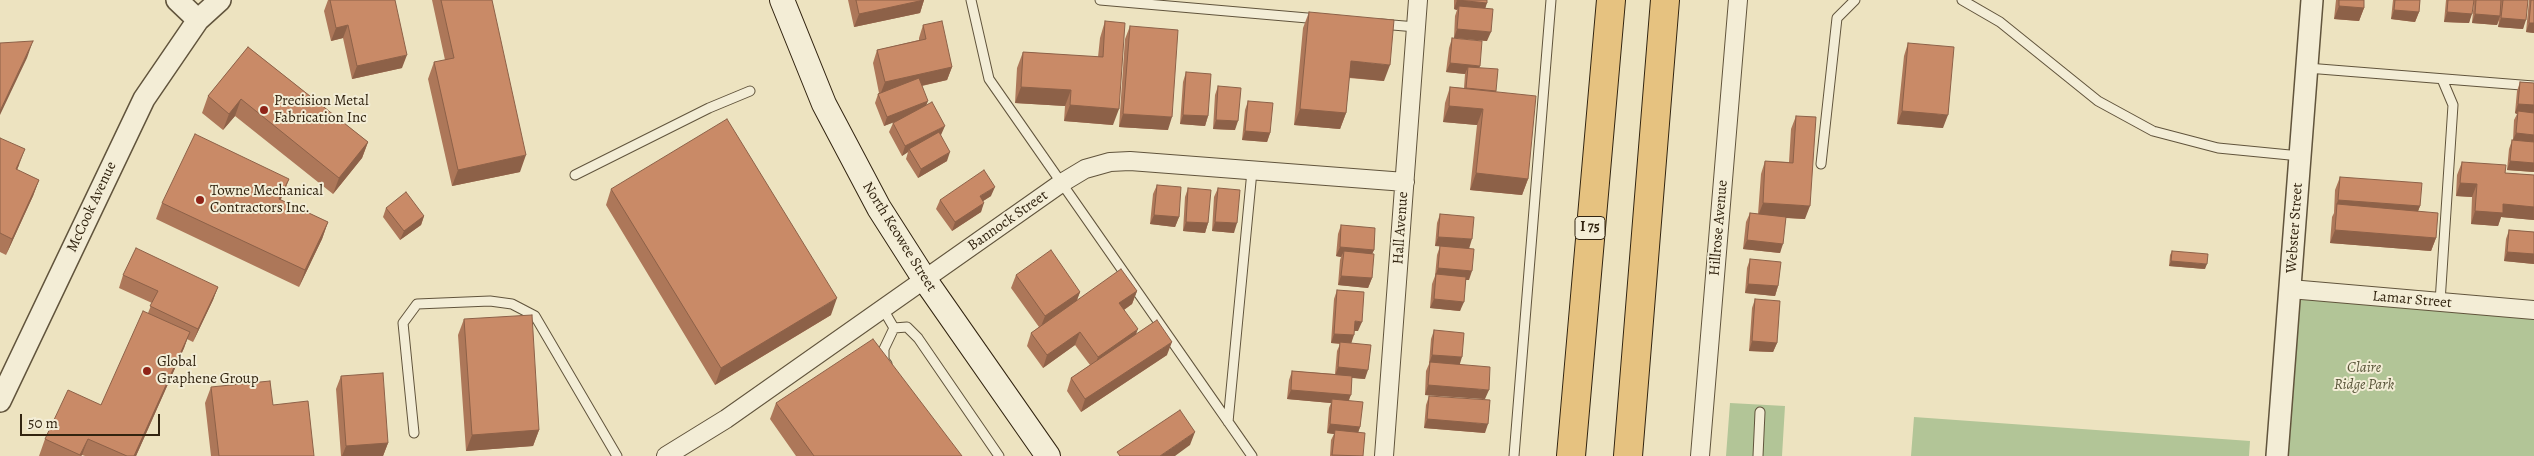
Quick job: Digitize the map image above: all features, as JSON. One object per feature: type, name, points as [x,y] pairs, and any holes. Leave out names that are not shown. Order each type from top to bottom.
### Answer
[{"type":"highway","name":"I 75","points":[[1571,456],[1611,0]]},
{"type":"highway","points":[[1628,456],[1665,0]]},
{"type":"main road","name":"North Keowee Street","points":[[782,0],[810,72],[846,149],[879,208],[925,280],[1048,456]]},
{"type":"street","points":[[177,0],[198,20]]},
{"type":"street","name":"McCook Avenue","points":[[0,401],[144,99],[198,20],[220,0]]},
{"type":"street","name":"Hall Avenue","points":[[1384,456],[1418,0]]},
{"type":"street","name":"Hillrose Avenue","points":[[1700,456],[1738,0]]},
{"type":"street","name":"Webster Street","points":[[2277,456],[2312,0]]},
{"type":"street","name":"Bannock Street","points":[[666,456],[726,419],[1060,184],[1085,170],[1110,162],[1130,161],[1405,182]]},
{"type":"street","name":"Lamar Street","points":[[2290,290],[2534,310]]},
{"type":"lane","points":[[971,0],[988,79],[1252,456]]},
{"type":"lane","points":[[1100,0],[1327,19]]},
{"type":"lane","points":[[1514,456],[1551,0]]},
{"type":"lane","points":[[1821,164],[1837,18],[1855,0]]},
{"type":"lane","points":[[1962,0],[2000,22],[2098,101],[2153,131],[2218,148],[2300,156]]},
{"type":"lane","points":[[1367,23],[1416,27]]},
{"type":"lane","points":[[2307,68],[2534,86]]},
{"type":"lane","points":[[2440,302],[2453,105],[2442,79]]},
{"type":"lane","points":[[575,175],[709,108],[750,91]]},
{"type":"lane","points":[[1228,422],[1252,171]]},
{"type":"lane","points":[[414,433],[403,323],[417,304],[490,301],[512,304],[535,316],[617,456]]},
{"type":"lane","points":[[883,309],[894,328]]},
{"type":"lane","points":[[894,328],[907,327],[918,338],[999,456]]},
{"type":"lane","points":[[892,373],[884,360],[884,349],[894,328]]},
{"type":"lane","points":[[1758,456],[1760,412]]},
{"type":"green space","name":"Claire Ridge Park","points":[[2290,289],[2534,310],[2534,456],[2277,456]]},
{"type":"green space","points":[[1730,403],[1785,406],[1782,456],[1726,456]]},
{"type":"green space","points":[[1914,417],[2250,441],[2249,456],[1911,456]]},
{"type":"building","points":[[330,0],[395,0],[407,55],[357,66],[348,25],[336,28]]},
{"type":"building","points":[[441,0],[492,0],[526,155],[458,170],[434,62],[454,58]]},
{"type":"building","points":[[856,0],[924,0],[859,14]]},
{"type":"building","points":[[1457,0],[1487,0],[1487,3]]},
{"type":"building","points":[[2339,0],[2364,0],[2364,8],[2339,6]]},
{"type":"building","points":[[2395,0],[2420,0],[2419,12],[2394,10]]},
{"type":"building","points":[[2448,0],[2474,0],[2472,14],[2447,12]]},
{"type":"building","points":[[2476,0],[2501,0],[2500,16],[2475,14]]},
{"type":"building","points":[[2503,0],[2528,0],[2526,20],[2501,18]]},
{"type":"building","points":[[2531,0],[2534,0],[2534,23],[2529,23]]},
{"type":"building","points":[[1459,6],[1493,9],[1491,32],[1457,29]]},
{"type":"building","points":[[1309,12],[1394,20],[1390,65],[1351,61],[1346,113],[1300,109]]},
{"type":"building","points":[[942,21],[952,67],[885,82],[877,50],[926,39],[923,25]]},
{"type":"building","points":[[1105,21],[1125,23],[1119,109],[1070,105],[1071,90],[1021,87],[1023,52],[1103,57]]},
{"type":"building","points":[[1130,26],[1178,30],[1172,117],[1123,114]]},
{"type":"building","points":[[1452,38],[1482,41],[1480,66],[1450,63]]},
{"type":"building","points":[[33,41],[0,111],[0,43]]},
{"type":"building","points":[[1908,43],[1954,47],[1948,115],[1902,111]]},
{"type":"building","points":[[248,47],[368,142],[339,178],[241,99],[229,114],[208,96]]},
{"type":"building","points":[[1468,67],[1498,69],[1496,91],[1466,88]]},
{"type":"building","points":[[1186,72],[1211,74],[1208,116],[1183,115]]},
{"type":"building","points":[[919,78],[928,101],[887,117],[878,94]]},
{"type":"building","points":[[2520,82],[2534,83],[2534,105],[2518,104]]},
{"type":"building","points":[[1218,86],[1241,88],[1238,121],[1216,120]]},
{"type":"building","points":[[1450,87],[1536,96],[1528,179],[1476,173],[1483,109],[1449,106]]},
{"type":"building","points":[[1248,101],[1273,103],[1270,133],[1245,131]]},
{"type":"building","points":[[932,102],[945,126],[905,146],[893,123]]},
{"type":"building","points":[[2518,111],[2534,113],[2534,135],[2516,133]]},
{"type":"building","points":[[1796,116],[1816,117],[1810,206],[1763,203],[1765,161],[1793,163]]},
{"type":"building","points":[[727,119],[837,298],[721,368],[611,189]]},
{"type":"building","points":[[939,132],[950,152],[921,169],[909,149]]},
{"type":"building","points":[[195,134],[289,179],[279,199],[328,222],[305,270],[162,203]]},
{"type":"building","points":[[0,138],[25,149],[16,169],[39,180],[12,239],[0,233]]},
{"type":"building","points":[[2512,140],[2534,142],[2534,163],[2510,161]]},
{"type":"building","points":[[2462,162],[2506,165],[2505,173],[2534,175],[2534,207],[2503,204],[2503,213],[2475,211],[2477,184],[2460,183]]},
{"type":"building","points":[[984,170],[995,187],[980,196],[984,203],[955,222],[940,200]]},
{"type":"building","points":[[2340,177],[2422,183],[2420,206],[2338,200]]},
{"type":"building","points":[[1157,185],[1181,187],[1179,217],[1154,215]]},
{"type":"building","points":[[1188,188],[1211,190],[1208,223],[1186,222]]},
{"type":"building","points":[[1218,188],[1240,190],[1237,223],[1215,222]]},
{"type":"building","points":[[406,192],[424,216],[404,231],[386,208]]},
{"type":"building","points":[[2337,204],[2438,213],[2436,238],[2335,230]]},
{"type":"building","points":[[1750,213],[1786,217],[1783,244],[1747,240]]},
{"type":"building","points":[[1440,214],[1474,217],[1472,239],[1438,237]]},
{"type":"building","points":[[1341,225],[1375,228],[1374,250],[1340,247]]},
{"type":"building","points":[[2509,230],[2534,232],[2534,254],[2507,252]]},
{"type":"building","points":[[1440,246],[1474,249],[1472,271],[1438,268]]},
{"type":"building","points":[[136,248],[218,287],[198,329],[150,306],[158,291],[123,275]]},
{"type":"building","points":[[1051,250],[1080,292],[1045,316],[1016,275]]},
{"type":"building","points":[[1344,251],[1374,254],[1372,278],[1341,276]]},
{"type":"building","points":[[2172,251],[2208,254],[2207,264],[2171,261]]},
{"type":"building","points":[[1750,259],[1781,262],[1778,286],[1748,284]]},
{"type":"building","points":[[1121,269],[1137,291],[1119,303],[1138,329],[1098,357],[1080,332],[1047,355],[1031,333]]},
{"type":"building","points":[[1436,274],[1466,277],[1464,302],[1434,299]]},
{"type":"building","points":[[1337,290],[1364,292],[1362,322],[1355,321],[1354,335],[1334,334]]},
{"type":"building","points":[[1755,299],[1780,301],[1777,343],[1752,341]]},
{"type":"building","points":[[143,311],[190,332],[134,456],[127,456],[88,439],[80,455],[45,439],[68,390],[101,405]]},
{"type":"building","points":[[532,315],[539,430],[472,435],[464,319]]},
{"type":"building","points":[[1157,320],[1172,342],[1085,399],[1071,378]]},
{"type":"building","points":[[1434,330],[1464,333],[1462,357],[1432,355]]},
{"type":"building","points":[[873,339],[962,456],[814,456],[776,403]]},
{"type":"building","points":[[1340,342],[1371,345],[1368,370],[1338,367]]},
{"type":"building","points":[[1430,362],[1490,367],[1489,390],[1428,385]]},
{"type":"building","points":[[1292,371],[1352,376],[1351,395],[1291,390]]},
{"type":"building","points":[[383,373],[388,443],[346,446],[341,376]]},
{"type":"building","points":[[270,381],[273,405],[308,401],[314,456],[219,456],[211,387]]},
{"type":"building","points":[[1429,396],[1490,400],[1488,424],[1427,419]]},
{"type":"building","points":[[1332,399],[1363,402],[1360,427],[1330,424]]},
{"type":"building","points":[[1180,410],[1195,432],[1160,456],[1120,456],[1117,452]]},
{"type":"building","points":[[1335,430],[1365,433],[1363,456],[1332,455]]},
{"type":"place","name":"Precision Metal Fabrication Inc","points":[[264,110]]},
{"type":"place","name":"Towne Mechanical Contractors Inc.","points":[[200,200]]},
{"type":"place","name":"Global Graphene Group","points":[[147,371]]}]
